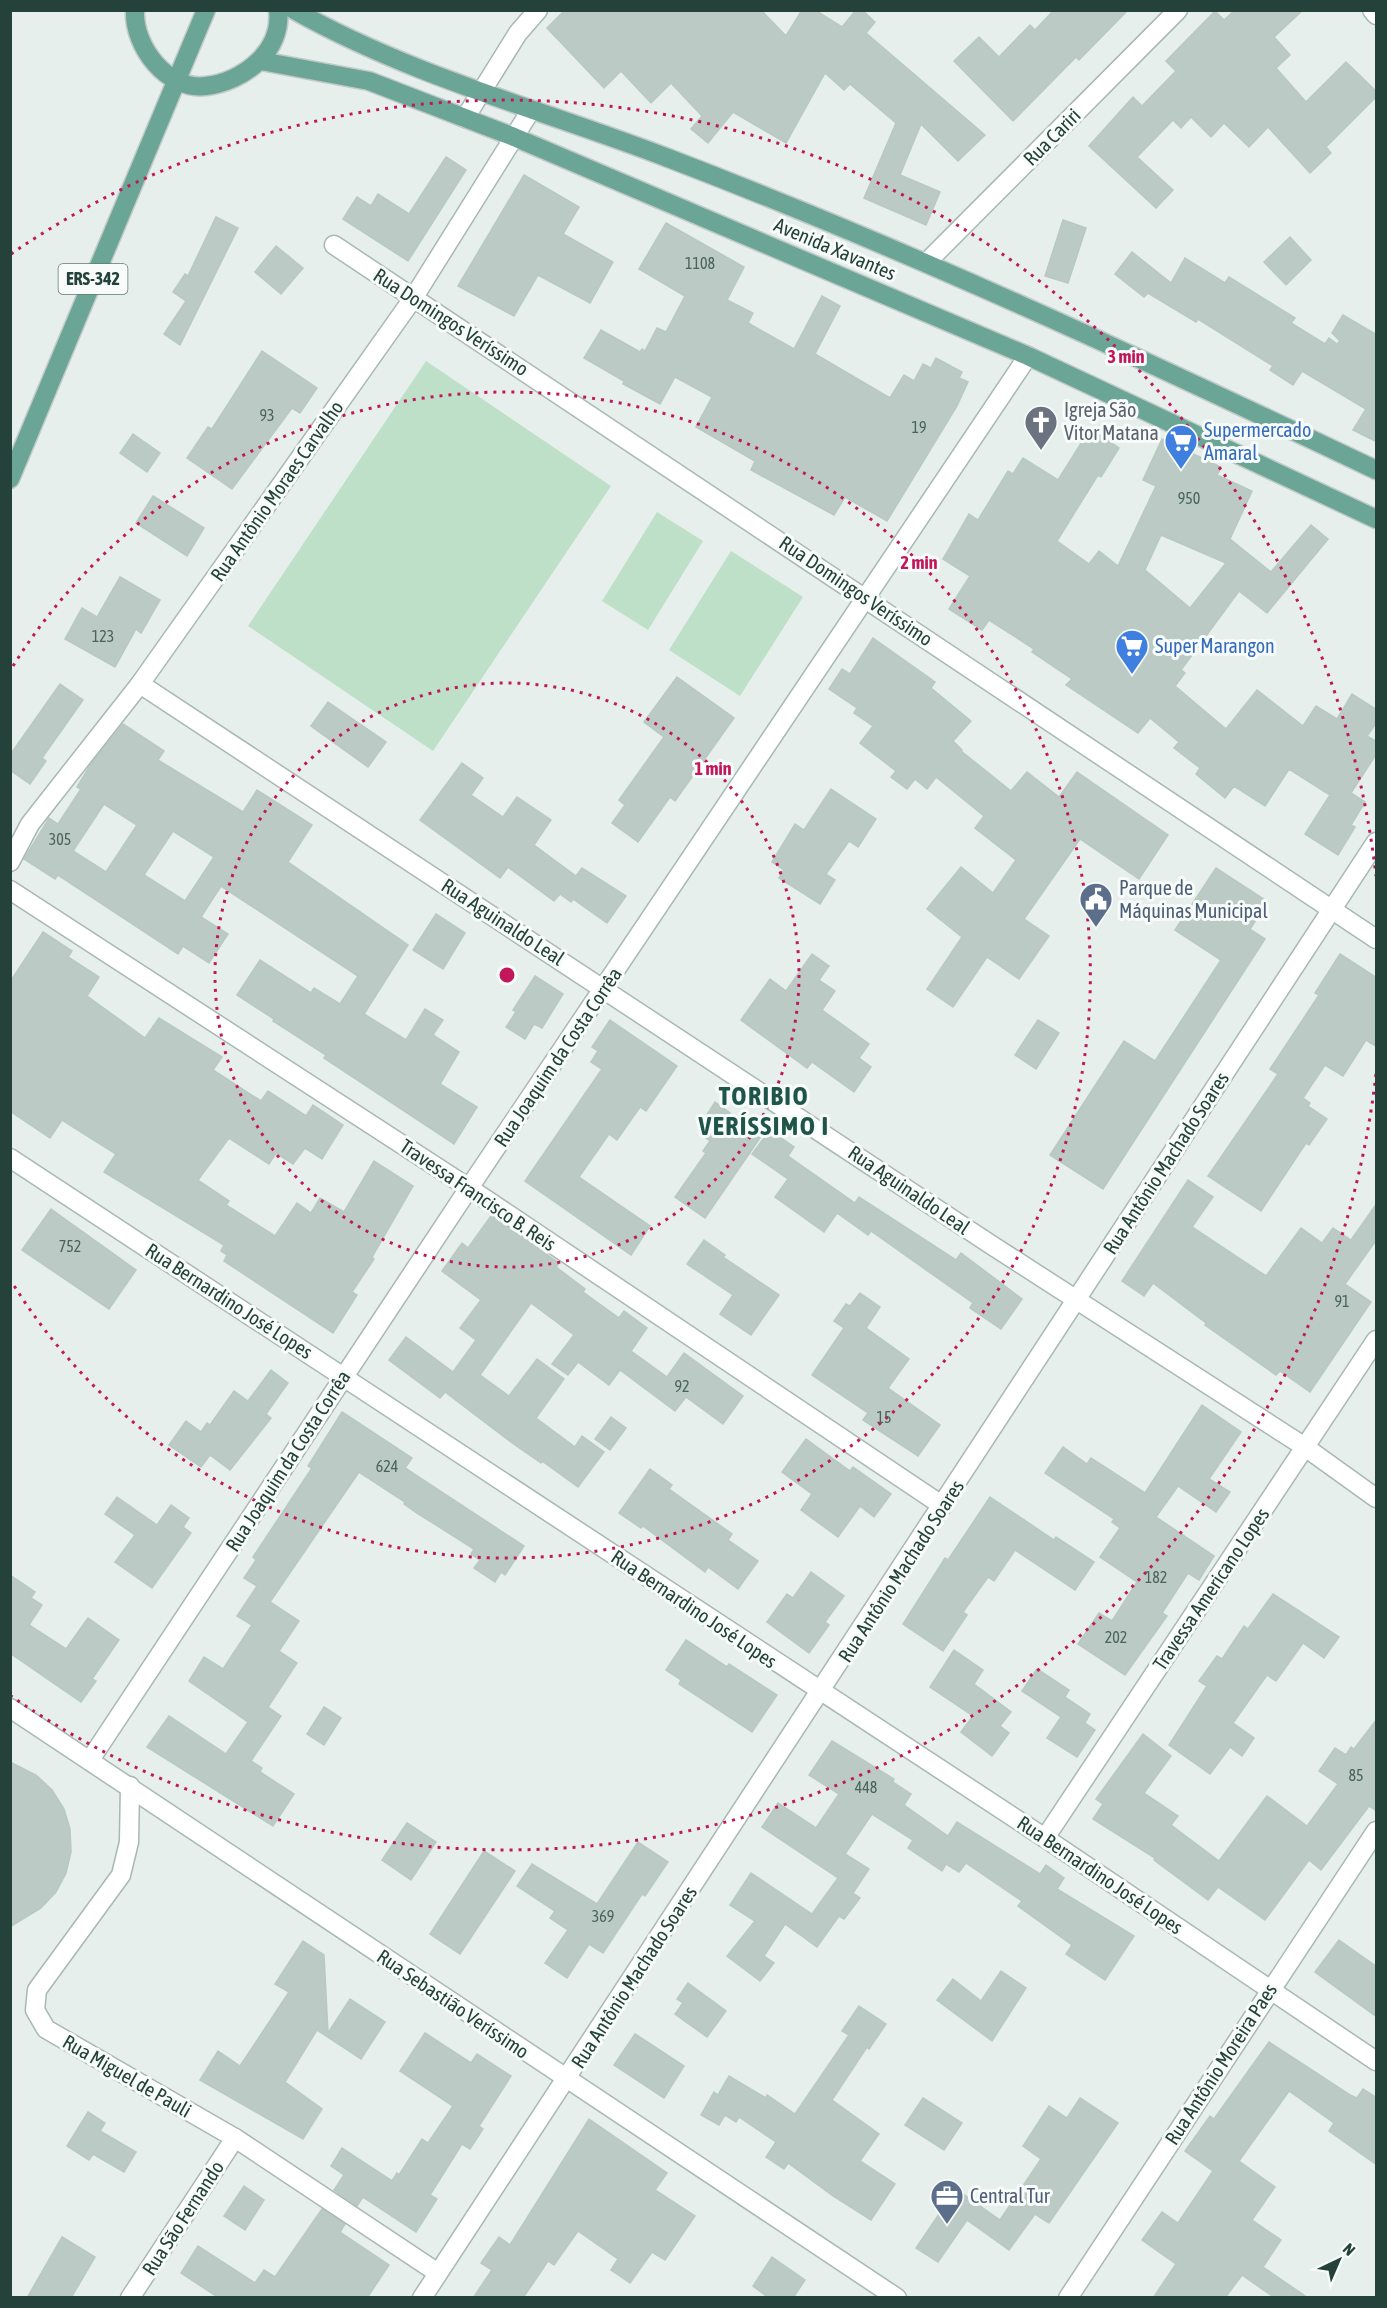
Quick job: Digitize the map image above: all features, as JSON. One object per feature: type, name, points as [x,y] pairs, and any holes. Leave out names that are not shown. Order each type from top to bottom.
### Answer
[{"type":"main road","points":[[135,10],[135,22],[141,46],[156,66],[176,80],[204,87],[234,80],[261,61],[275,37],[278,10]]},
{"type":"main road","name":"ERS-342","points":[[10,479],[206,10]]},
{"type":"main road","name":"Avenida Xavantes","points":[[294,10],[341,37],[531,110],[667,158],[926,263],[1174,374],[1377,470]]},
{"type":"main road","name":"Avenida Xavantes","points":[[261,61],[369,81],[514,137],[1028,356],[1377,519]]},
{"type":"street","points":[[465,118],[480,90],[518,33],[538,10]]},
{"type":"street","name":"Rua Cariri","points":[[926,263],[1178,10]]},
{"type":"street","points":[[1372,10],[1377,15]]},
{"type":"street","name":"Rua Antônio Moraes Carvalho","points":[[10,862],[30,824],[140,684],[414,297],[531,110]]},
{"type":"street","name":"Rua Domingos Veríssimo","points":[[334,245],[1377,939]]},
{"type":"street","name":"Rua Joaquim da Costa Corrêa","points":[[90,1760],[469,1188],[1028,356]]},
{"type":"street","name":"Rua Aguinaldo Leal","points":[[140,684],[605,988],[993,1246],[1305,1447],[1377,1498]]},
{"type":"street","name":"Rua Antônio Machado Soares","points":[[422,2298],[821,1693],[1076,1299],[1377,842]]},
{"type":"street","name":"Travessa Francisco B. Reis","points":[[10,890],[469,1188],[943,1506]]},
{"type":"street","name":"Rua Bernardino José Lopes","points":[[10,1158],[344,1376],[821,1693],[1045,1838],[1377,2061]]},
{"type":"street","name":"Travessa Americano Lopes","points":[[1045,1838],[1377,1340]]},
{"type":"street","name":"Rua Sebastião Veríssimo","points":[[10,1708],[897,2298]]},
{"type":"street","name":"Rua Miguel de Pauli","points":[[130,1786],[129,1842],[121,1875],[37,1990],[35,2010],[46,2029],[235,2138],[438,2273]]},
{"type":"street","name":"Rua Antônio Moreira Paes","points":[[1068,2298],[1377,1831]]},
{"type":"street","name":"Rua São Fernando","points":[[130,2298],[235,2138]]},
{"type":"green space","points":[[426,361],[611,486],[433,751],[248,626]]},
{"type":"green space","points":[[657,512],[703,541],[648,630],[602,601]]},
{"type":"green space","points":[[731,551],[803,597],[740,696],[669,650]]},
{"type":"building","points":[[565,10],[761,10],[786,36],[802,10],[815,10],[842,27],[856,10],[862,10],[875,22],[866,33],[985,135],[958,161],[921,124],[900,175],[940,192],[926,225],[864,198],[896,123],[850,84],[844,90],[825,73],[786,143],[733,112],[708,143],[691,129],[702,116],[671,83],[651,103],[621,71],[604,88],[547,28]]},
{"type":"building","points":[[1054,10],[1128,10],[1079,60],[1076,57],[1013,121],[954,61],[979,37],[999,57],[1030,25],[1035,30]]},
{"type":"building","points":[[1235,10],[1303,10],[1274,37],[1290,55],[1276,68],[1306,102],[1346,62],[1377,92],[1377,96],[1326,147],[1331,153],[1310,173],[1268,127],[1249,147],[1224,123],[1211,137],[1191,117],[1181,128],[1173,120],[1137,157],[1173,190],[1156,208],[1089,146],[1133,97],[1142,106],[1176,71],[1166,61],[1215,11],[1224,20]]},
{"type":"building","points":[[446,157],[466,170],[408,261],[343,219],[357,197],[371,206],[378,194],[409,214]]},
{"type":"building","points":[[524,175],[579,207],[563,234],[613,262],[590,303],[538,275],[514,316],[458,286]]},
{"type":"building","points":[[216,217],[238,228],[180,345],[164,334],[186,301],[173,292],[185,274],[188,276]]},
{"type":"building","points":[[1063,220],[1086,228],[1068,283],[1045,276]]},
{"type":"building","points":[[666,223],[744,267],[727,300],[753,313],[748,323],[794,349],[822,296],[840,306],[815,354],[890,398],[904,375],[914,381],[923,364],[931,368],[936,358],[962,372],[959,378],[968,382],[957,406],[887,521],[845,497],[834,515],[751,470],[755,461],[696,427],[712,397],[675,377],[660,404],[623,384],[624,381],[584,358],[601,330],[640,352],[642,349],[645,351],[657,328],[666,332],[685,296],[639,269]]},
{"type":"building","points":[[1290,237],[1311,260],[1286,285],[1264,262]]},
{"type":"building","points":[[276,246],[303,268],[281,294],[255,272]]},
{"type":"building","points":[[1132,252],[1171,283],[1185,258],[1225,283],[1229,277],[1295,318],[1291,323],[1325,344],[1329,338],[1337,344],[1340,341],[1332,333],[1343,315],[1377,335],[1377,442],[1353,430],[1366,409],[1302,371],[1293,385],[1270,370],[1273,366],[1198,319],[1196,322],[1148,293],[1144,297],[1115,274]]},
{"type":"building","points":[[262,351],[317,388],[300,413],[292,408],[232,489],[187,458],[208,427],[212,429]]},
{"type":"building","points":[[1090,429],[1119,448],[1101,477],[1098,475],[1057,541],[1089,564],[1099,551],[1118,566],[1156,486],[1143,480],[1162,439],[1221,467],[1217,475],[1252,491],[1230,539],[1271,572],[1311,525],[1328,539],[1267,613],[1239,591],[1181,670],[1185,673],[1175,686],[1226,729],[1257,690],[1303,726],[1316,706],[1337,719],[1352,694],[1377,710],[1377,722],[1367,736],[1377,742],[1377,753],[1351,793],[1365,802],[1351,825],[1355,827],[1338,855],[1305,834],[1330,795],[1289,769],[1265,806],[1234,786],[1225,798],[1196,774],[1200,768],[1174,748],[1179,742],[1150,718],[1138,733],[1066,685],[1072,679],[1032,652],[1034,649],[989,620],[982,630],[949,609],[970,576],[943,559],[969,514],[978,520],[1008,471],[1013,474],[1023,458],[1058,480]],"holes":[[[1161,535],[1226,563],[1190,608],[1145,570]]]},
{"type":"building","points":[[133,434],[160,453],[147,472],[120,453]]},
{"type":"building","points":[[153,496],[204,528],[187,556],[136,523]]},
{"type":"building","points":[[120,577],[160,600],[141,633],[136,629],[115,667],[65,639],[82,608],[97,617]]},
{"type":"building","points":[[873,638],[935,682],[931,688],[971,721],[953,741],[961,751],[1011,791],[1027,772],[1059,797],[1077,772],[1168,835],[1139,879],[1080,839],[1024,919],[1049,936],[1019,979],[987,957],[953,1007],[927,989],[962,937],[927,909],[961,867],[993,893],[1016,860],[975,828],[984,816],[936,777],[927,789],[915,779],[907,789],[891,777],[896,771],[860,743],[873,726],[854,713],[857,708],[829,689],[842,669],[850,674]]},
{"type":"building","points":[[677,677],[734,718],[675,801],[670,797],[638,842],[612,823],[625,805],[619,800],[664,737],[644,722]]},
{"type":"building","points":[[60,684],[83,700],[42,758],[46,761],[30,784],[10,770],[10,755]]},
{"type":"building","points":[[328,702],[386,742],[368,767],[311,726]]},
{"type":"building","points":[[123,724],[164,751],[158,760],[243,812],[257,790],[312,825],[288,862],[408,945],[364,1014],[406,1040],[425,1009],[443,1020],[433,1035],[459,1052],[440,1084],[477,1107],[454,1144],[324,1058],[326,1055],[237,995],[260,960],[311,993],[314,988],[340,1004],[358,976],[221,886],[201,917],[228,934],[209,963],[183,946],[178,954],[58,875],[55,879],[24,859],[49,818],[58,824],[81,789],[77,787],[91,764]],"holes":[[[104,804],[137,825],[106,872],[73,851]],[[173,831],[214,857],[185,901],[144,875]]]},
{"type":"building","points":[[462,763],[483,778],[471,795],[503,817],[517,797],[551,820],[534,845],[576,876],[582,868],[626,896],[607,923],[573,899],[571,902],[560,894],[554,901],[508,867],[500,878],[420,820]]},
{"type":"building","points":[[831,789],[876,819],[858,847],[849,841],[826,874],[835,880],[820,904],[779,878],[784,870],[772,862],[795,824],[804,830]]},
{"type":"building","points":[[1216,868],[1268,902],[1250,929],[1265,939],[1103,1189],[1050,1155],[1124,1041],[1155,1061],[1221,960],[1175,930]]},
{"type":"building","points":[[436,914],[465,933],[443,969],[413,950]]},
{"type":"building","points":[[43,932],[72,951],[68,957],[99,977],[87,996],[145,1038],[159,1018],[222,1057],[213,1070],[261,1101],[268,1091],[306,1116],[313,1105],[343,1125],[322,1159],[305,1148],[293,1164],[276,1153],[269,1164],[229,1138],[198,1180],[229,1201],[226,1205],[275,1236],[297,1203],[311,1213],[320,1198],[344,1212],[374,1161],[413,1186],[372,1257],[374,1259],[352,1292],[357,1295],[333,1333],[224,1261],[227,1255],[221,1251],[224,1245],[104,1172],[116,1154],[62,1120],[50,1138],[10,1111],[10,982]]},
{"type":"building","points":[[812,954],[829,966],[819,980],[835,991],[822,1010],[869,1044],[859,1058],[871,1067],[854,1092],[812,1062],[807,1068],[741,1020],[770,979],[786,991]]},
{"type":"building","points":[[1340,954],[1377,978],[1377,1047],[1366,1040],[1343,1076],[1325,1065],[1303,1098],[1310,1103],[1308,1106],[1327,1119],[1309,1145],[1306,1143],[1261,1211],[1208,1176],[1278,1074],[1270,1069],[1319,995],[1315,993]]},
{"type":"building","points":[[535,976],[563,994],[542,1028],[534,1024],[525,1039],[506,1027],[516,1012],[513,1010]]},
{"type":"building","points":[[610,1020],[677,1066],[646,1111],[640,1107],[617,1140],[609,1134],[579,1177],[650,1226],[631,1255],[525,1181],[602,1069],[591,1062],[598,1051],[592,1047]]},
{"type":"building","points":[[1038,1020],[1059,1033],[1036,1069],[1015,1055]]},
{"type":"building","points":[[715,1102],[730,1113],[728,1116],[760,1138],[705,1218],[675,1197],[706,1153],[703,1151],[710,1141],[701,1134],[706,1127],[701,1124]]},
{"type":"building","points":[[770,1130],[794,1147],[788,1156],[855,1203],[859,1197],[956,1260],[961,1253],[1022,1299],[1001,1329],[970,1308],[973,1303],[871,1231],[868,1235],[837,1213],[824,1232],[775,1197],[788,1179],[752,1154]]},
{"type":"building","points":[[1188,1180],[1213,1197],[1192,1227],[1266,1276],[1301,1228],[1322,1243],[1333,1228],[1351,1240],[1377,1203],[1377,1239],[1345,1284],[1371,1302],[1310,1392],[1280,1371],[1276,1375],[1205,1325],[1206,1323],[1153,1283],[1144,1296],[1122,1281]]},
{"type":"building","points":[[51,1209],[136,1270],[109,1309],[22,1250]]},
{"type":"building","points":[[491,1216],[559,1263],[556,1267],[585,1289],[583,1292],[619,1318],[624,1311],[647,1328],[631,1351],[667,1377],[684,1353],[743,1396],[723,1424],[686,1397],[675,1411],[620,1370],[609,1385],[578,1362],[568,1375],[552,1364],[574,1335],[531,1303],[480,1375],[509,1396],[537,1359],[564,1379],[536,1418],[575,1447],[582,1436],[604,1452],[578,1487],[515,1445],[445,1392],[440,1398],[389,1360],[406,1337],[453,1372],[476,1340],[460,1328],[481,1300],[442,1271],[462,1243],[468,1248]]},
{"type":"building","points":[[704,1240],[725,1255],[723,1257],[779,1295],[751,1335],[720,1314],[733,1295],[687,1264]]},
{"type":"building","points":[[860,1293],[880,1307],[866,1328],[909,1359],[888,1388],[940,1425],[918,1456],[863,1420],[868,1413],[812,1375],[844,1328],[834,1321],[846,1304],[850,1306]]},
{"type":"building","points":[[271,1370],[288,1383],[266,1414],[271,1418],[230,1470],[210,1455],[201,1467],[169,1445],[186,1421],[201,1432],[207,1423],[210,1425],[234,1391],[248,1401]]},
{"type":"building","points":[[1202,1405],[1241,1432],[1209,1479],[1230,1492],[1216,1512],[1178,1486],[1156,1517],[1214,1556],[1199,1580],[1188,1573],[1162,1613],[1167,1616],[1125,1675],[1078,1644],[1099,1613],[1112,1621],[1137,1582],[1100,1557],[1120,1528],[1112,1522],[1114,1519],[1045,1473],[1063,1447],[1087,1464],[1091,1458],[1145,1493]]},
{"type":"building","points":[[342,1412],[412,1458],[405,1468],[524,1546],[505,1575],[501,1572],[495,1582],[474,1568],[480,1560],[471,1554],[474,1549],[359,1472],[270,1602],[299,1621],[279,1651],[297,1663],[268,1707],[281,1716],[251,1761],[262,1768],[260,1772],[294,1794],[273,1826],[147,1747],[169,1716],[226,1754],[248,1722],[189,1681],[204,1657],[223,1669],[252,1625],[237,1616],[257,1586],[244,1578],[256,1560],[253,1557],[312,1468],[308,1466]]},
{"type":"building","points":[[611,1417],[626,1428],[610,1450],[595,1439]]},
{"type":"building","points":[[806,1439],[850,1471],[853,1467],[891,1494],[874,1517],[860,1506],[838,1537],[801,1510],[812,1494],[782,1472]]},
{"type":"building","points":[[650,1469],[672,1485],[669,1489],[732,1534],[728,1540],[758,1561],[738,1589],[708,1567],[705,1572],[643,1526],[641,1528],[619,1513]]},
{"type":"building","points":[[117,1497],[157,1525],[171,1505],[189,1518],[183,1527],[191,1533],[152,1588],[115,1562],[135,1535],[105,1514]]},
{"type":"building","points":[[990,1497],[1054,1540],[1056,1537],[1094,1562],[1075,1590],[1015,1550],[994,1581],[988,1577],[963,1612],[967,1615],[943,1651],[903,1624],[945,1558],[948,1560]]},
{"type":"building","points":[[811,1572],[844,1596],[825,1622],[829,1625],[809,1653],[767,1622],[787,1594],[793,1598]]},
{"type":"building","points":[[10,1575],[35,1592],[31,1598],[42,1605],[29,1625],[66,1649],[88,1618],[119,1640],[92,1679],[96,1681],[81,1702],[10,1653]]},
{"type":"building","points":[[1273,1594],[1339,1637],[1324,1658],[1303,1643],[1276,1681],[1267,1675],[1233,1723],[1254,1738],[1242,1756],[1230,1747],[1210,1774],[1169,1745],[1207,1686],[1199,1681],[1217,1656],[1222,1659],[1244,1626],[1248,1629]]},
{"type":"building","points":[[686,1640],[727,1667],[729,1664],[777,1695],[752,1732],[679,1684],[681,1680],[666,1670]]},
{"type":"building","points":[[954,1650],[983,1670],[974,1684],[1011,1712],[1000,1726],[1009,1733],[992,1756],[961,1732],[973,1716],[930,1687]]},
{"type":"building","points":[[1037,1669],[1069,1690],[1065,1697],[1090,1714],[1085,1723],[1095,1730],[1077,1757],[1047,1738],[1061,1717],[1022,1691]]},
{"type":"building","points":[[324,1707],[341,1718],[324,1745],[307,1734]]},
{"type":"building","points":[[1377,1719],[1377,1811],[1369,1806],[1321,1870],[1309,1860],[1265,1920],[1218,1887],[1208,1900],[1154,1860],[1155,1858],[1093,1819],[1103,1804],[1096,1799],[1143,1734],[1171,1756],[1144,1793],[1178,1816],[1171,1825],[1219,1861],[1267,1796],[1307,1826],[1338,1784],[1319,1771],[1335,1748],[1346,1755],[1351,1747],[1354,1749]]},
{"type":"building","points":[[832,1741],[894,1779],[893,1782],[911,1794],[904,1805],[948,1836],[957,1822],[1040,1874],[1046,1865],[1064,1878],[1057,1889],[1134,1936],[1105,1980],[1066,1954],[1072,1945],[1018,1906],[1022,1901],[966,1863],[959,1872],[946,1864],[942,1871],[908,1848],[913,1840],[872,1814],[845,1854],[869,1869],[853,1893],[860,1898],[844,1919],[839,1916],[817,1947],[785,1924],[764,1956],[774,1963],[760,1981],[727,1956],[755,1921],[730,1905],[751,1873],[812,1914],[838,1878],[762,1827],[778,1803],[816,1828],[839,1794],[809,1775]]},
{"type":"building","points":[[10,1762],[36,1775],[52,1790],[64,1809],[70,1829],[71,1852],[66,1873],[56,1892],[41,1908],[10,1927]]},
{"type":"building","points":[[407,1823],[436,1842],[411,1880],[382,1860]]},
{"type":"building","points":[[638,1842],[668,1862],[645,1896],[642,1894],[603,1953],[589,1944],[567,1978],[545,1963],[568,1930],[550,1918],[555,1911],[517,1886],[532,1864],[597,1904]]},
{"type":"building","points":[[484,1851],[515,1871],[460,1954],[430,1934]]},
{"type":"building","points":[[1339,1940],[1377,1967],[1377,2017],[1315,1972]]},
{"type":"building","points":[[303,1941],[324,1955],[328,2033],[350,1999],[385,2022],[361,2059],[317,2030],[285,2082],[322,2109],[303,2139],[200,2080],[218,2051],[240,2066],[289,1992],[275,1984]]},
{"type":"building","points":[[1001,1971],[1026,1988],[992,2041],[937,2000],[953,1979],[981,2001]]},
{"type":"building","points":[[688,1983],[726,2011],[707,2037],[675,2014],[683,2003],[677,1999]]},
{"type":"building","points":[[859,2006],[886,2024],[869,2049],[867,2047],[832,2100],[879,2134],[860,2161],[895,2184],[871,2220],[788,2163],[784,2169],[766,2157],[776,2142],[739,2117],[736,2122],[725,2115],[719,2125],[701,2115],[714,2092],[718,2095],[729,2076],[766,2098],[767,2095],[795,2114],[849,2035],[842,2031]]},
{"type":"building","points":[[425,2033],[471,2063],[477,2054],[511,2076],[479,2126],[483,2129],[470,2149],[462,2144],[430,2195],[437,2199],[416,2232],[363,2197],[357,2206],[334,2190],[344,2175],[331,2166],[342,2148],[392,2181],[397,2173],[399,2175],[422,2139],[428,2143],[453,2106],[400,2071]]},
{"type":"building","points":[[635,2034],[684,2066],[664,2098],[614,2065]]},
{"type":"building","points":[[1269,2042],[1350,2095],[1357,2098],[1363,2089],[1377,2098],[1377,2165],[1329,2131],[1334,2123],[1289,2091],[1239,2161],[1275,2187],[1252,2220],[1281,2240],[1263,2267],[1308,2298],[1275,2298],[1242,2275],[1225,2298],[1153,2298],[1176,2264],[1142,2240],[1162,2212],[1178,2223],[1213,2171],[1185,2151],[1210,2116],[1214,2119]]},
{"type":"building","points":[[923,2098],[962,2123],[944,2150],[905,2125]]},
{"type":"building","points":[[1080,2098],[1118,2123],[1049,2223],[1035,2214],[1009,2250],[967,2220],[938,2262],[916,2248],[956,2189],[1000,2220],[1041,2159],[1023,2146],[1049,2106],[1067,2118]]},
{"type":"building","points":[[88,2112],[105,2123],[100,2131],[136,2152],[124,2172],[93,2154],[89,2160],[67,2146]]},
{"type":"building","points":[[589,2119],[667,2173],[655,2190],[695,2216],[665,2260],[652,2252],[630,2283],[611,2270],[618,2259],[578,2231],[554,2265],[548,2261],[523,2298],[473,2298],[492,2270],[481,2263],[499,2237],[510,2245]]},
{"type":"building","points":[[244,2186],[264,2200],[245,2230],[224,2216]]},
{"type":"building","points":[[322,2209],[345,2224],[340,2232],[389,2265],[367,2298],[219,2298],[181,2273],[198,2246],[255,2283],[264,2270],[275,2277]]},
{"type":"building","points":[[62,2237],[95,2257],[71,2298],[27,2298]]},
{"type":"building","points":[[772,2257],[805,2280],[793,2298],[769,2298],[753,2286]]},
{"type":"place","name":"Igreja São Vitor Matana","points":[[1041,451]]},
{"type":"place","name":"Supermercado Amaral","points":[[1181,470]]},
{"type":"place","name":"Super Marangon","points":[[1132,675]]},
{"type":"place","name":"Parque de Máquinas Municipal","points":[[1096,928]]},
{"type":"place","name":"Central Tur","points":[[947,2225]]},
{"type":"district","name":"TORIBIO VERÍSSIMO I","points":[[764,1111]]}]
